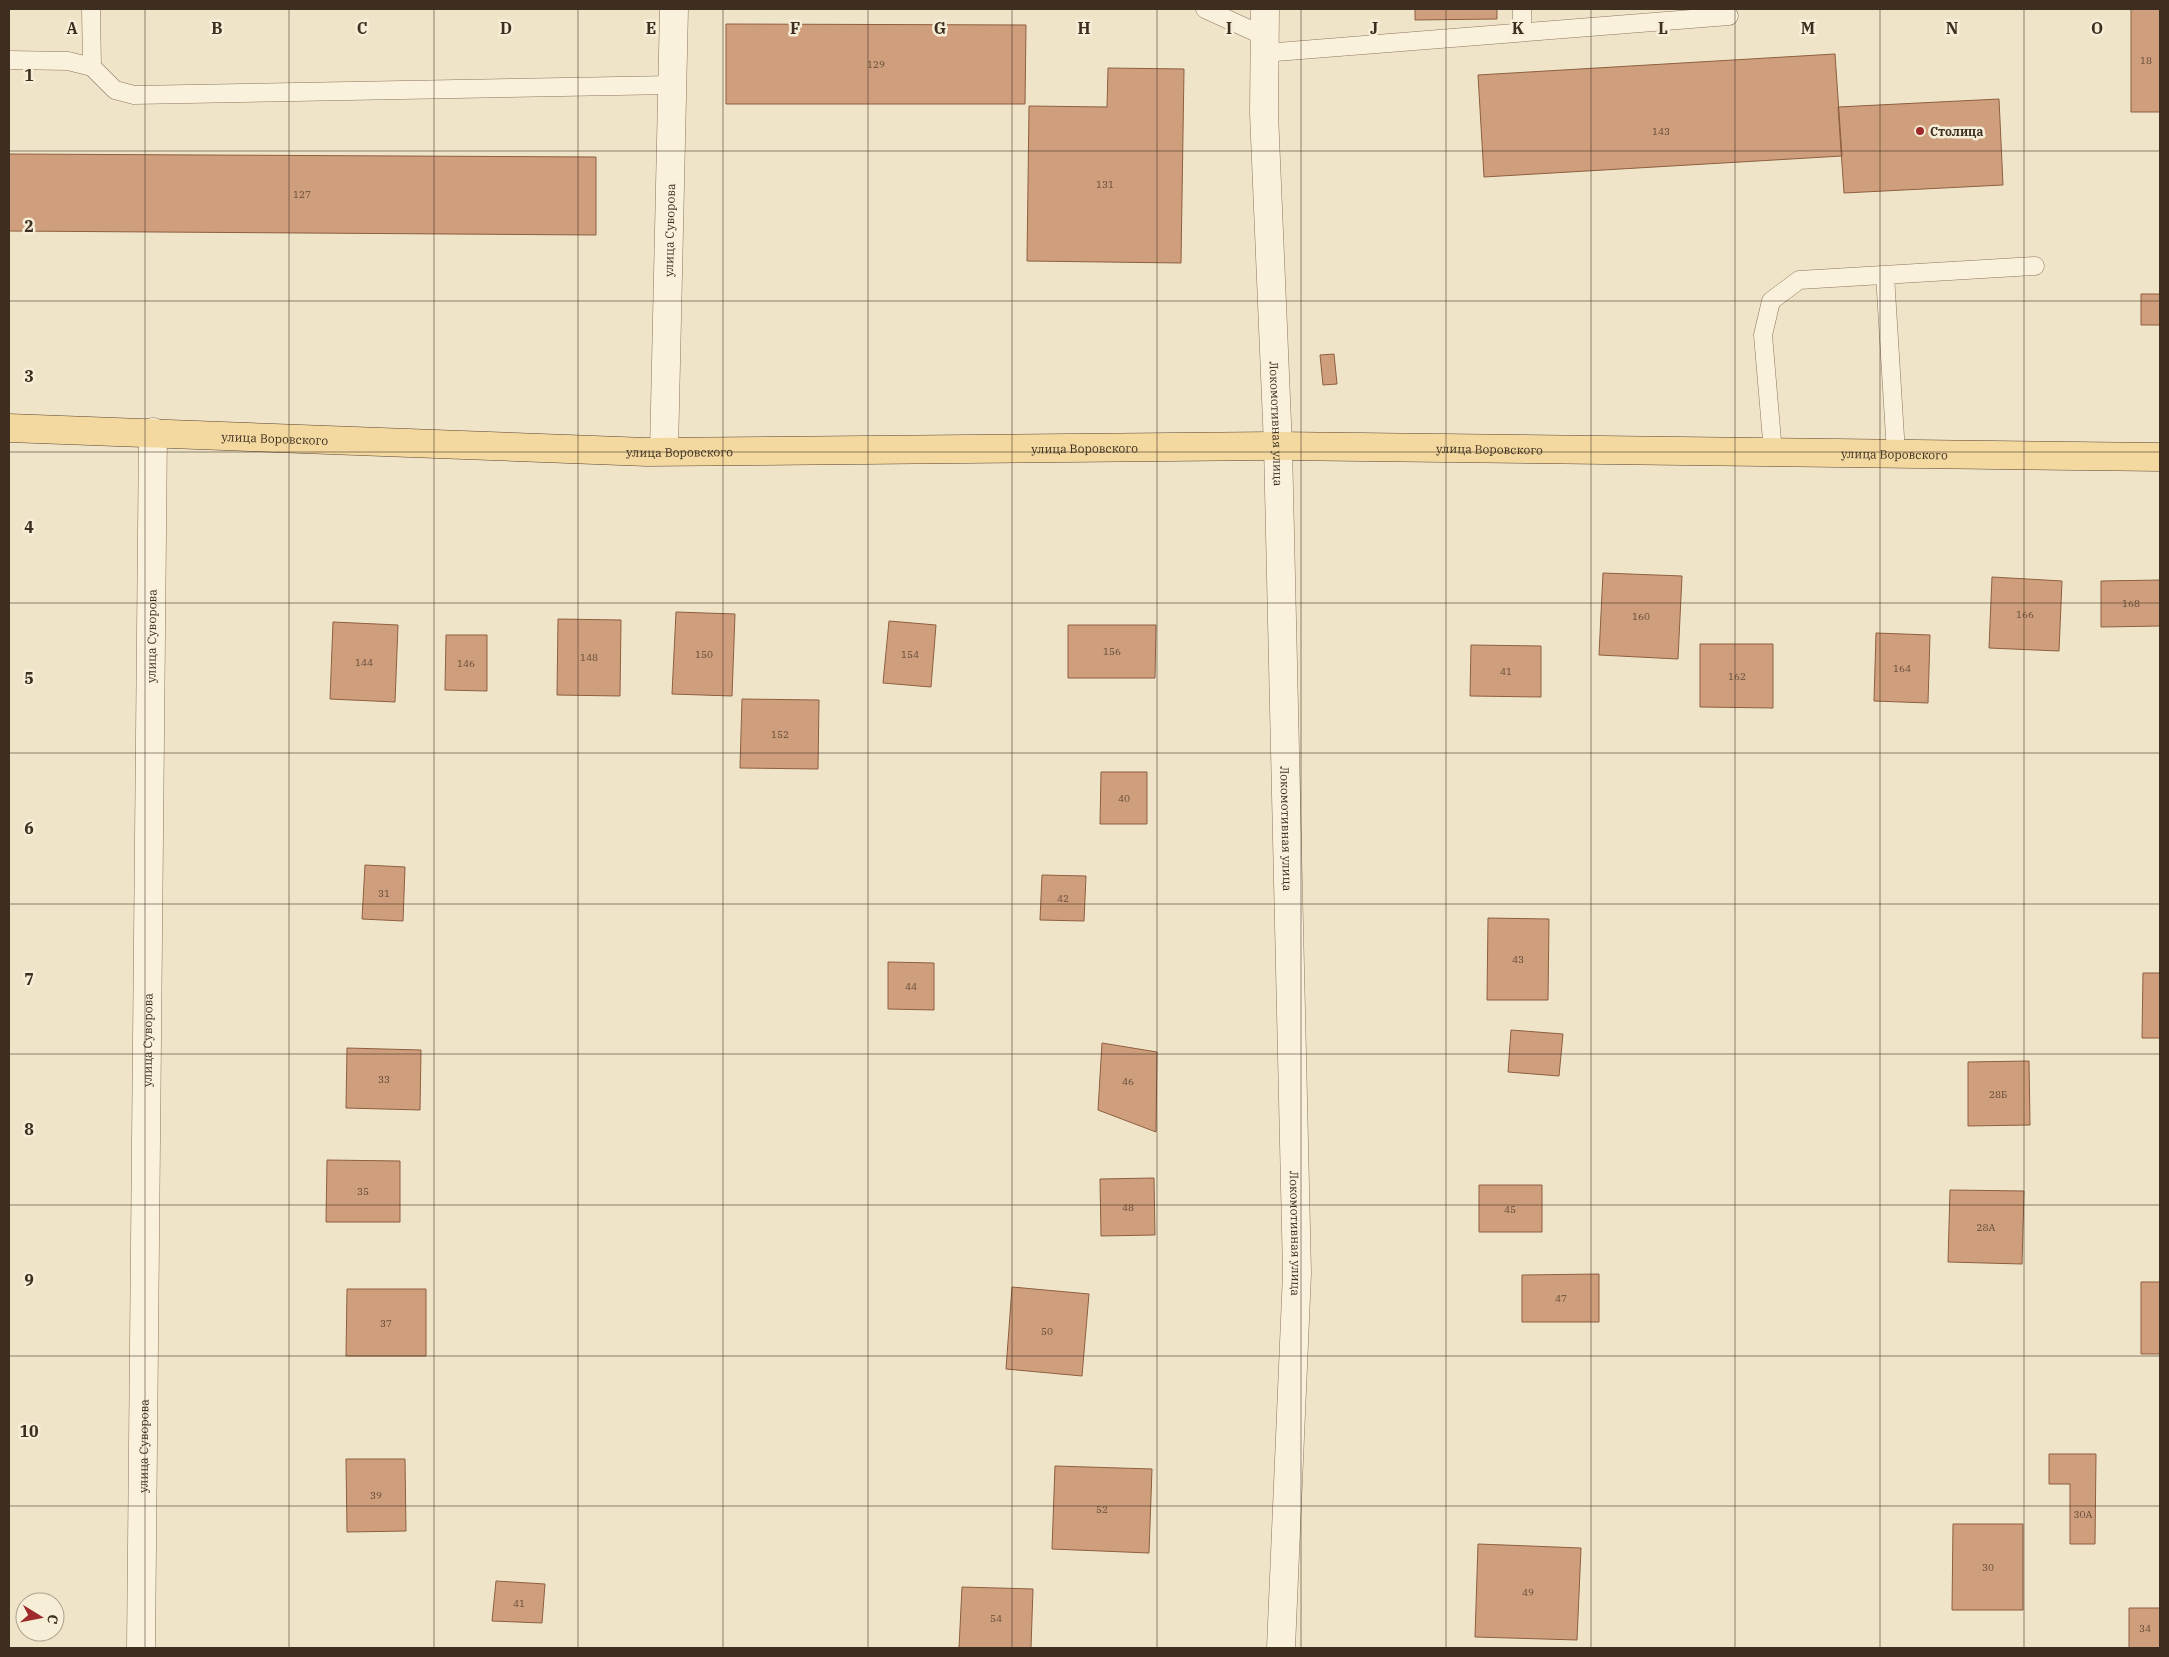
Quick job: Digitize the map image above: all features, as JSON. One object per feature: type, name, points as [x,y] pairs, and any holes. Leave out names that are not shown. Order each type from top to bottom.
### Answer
[{"type":"main road","name":"улица Воровского","points":[[9,428],[664,451],[1278,446],[2160,457]]},
{"type":"street","name":"улица Суворова","points":[[664,451],[674,9]]},
{"type":"street","name":"Локомотивная улица","points":[[1265,9],[1264,113],[1278,446],[1297,1273],[1281,1648]]},
{"type":"street","name":"улица Суворова","points":[[141,1648],[140,1527],[153,432]]},
{"type":"lane","points":[[91,9],[92,67]]},
{"type":"lane","points":[[1205,9],[1264,45],[1522,32],[1729,16]]},
{"type":"lane","points":[[1522,9],[1522,32]]},
{"type":"lane","points":[[9,60],[68,61],[92,67],[115,90],[134,94],[672,85]]},
{"type":"lane","points":[[1773,452],[1763,336],[1772,301],[1799,280],[2034,266]]},
{"type":"lane","points":[[1885,275],[1896,453]]},
{"type":"building","points":[[1415,9],[1497,9],[1497,19],[1415,20]]},
{"type":"building","points":[[2131,9],[2160,9],[2160,112],[2131,112]]},
{"type":"building","points":[[726,24],[1026,25],[1025,104],[726,104]]},
{"type":"building","points":[[1835,54],[1842,156],[1484,177],[1478,75]]},
{"type":"building","points":[[1108,68],[1184,69],[1181,263],[1027,261],[1029,106],[1107,107]]},
{"type":"building","name":"Столица","points":[[1999,99],[2003,185],[1844,193],[1838,107]]},
{"type":"building","points":[[9,154],[596,157],[596,235],[9,231]]},
{"type":"building","points":[[2141,294],[2160,294],[2160,325],[2141,325]]},
{"type":"building","points":[[1334,354],[1337,384],[1323,385],[1320,355]]},
{"type":"building","points":[[1603,573],[1682,576],[1678,659],[1599,655]]},
{"type":"building","points":[[1992,577],[2062,581],[2059,651],[1989,648]]},
{"type":"building","points":[[2160,580],[2160,626],[2101,627],[2101,581]]},
{"type":"building","points":[[676,612],[735,614],[732,696],[672,694]]},
{"type":"building","points":[[558,619],[621,620],[620,696],[557,695]]},
{"type":"building","points":[[889,621],[936,625],[931,687],[883,683]]},
{"type":"building","points":[[333,622],[398,625],[395,702],[330,699]]},
{"type":"building","points":[[1068,625],[1156,625],[1155,678],[1068,678]]},
{"type":"building","points":[[1876,633],[1930,635],[1928,703],[1874,701]]},
{"type":"building","points":[[446,635],[487,635],[487,691],[445,690]]},
{"type":"building","points":[[1700,644],[1773,644],[1773,708],[1700,707]]},
{"type":"building","points":[[1471,645],[1541,646],[1541,697],[1470,696]]},
{"type":"building","points":[[742,699],[819,700],[818,769],[740,768]]},
{"type":"building","points":[[1101,772],[1147,772],[1147,824],[1100,824]]},
{"type":"building","points":[[365,865],[405,867],[403,921],[362,919]]},
{"type":"building","points":[[1042,875],[1086,876],[1084,921],[1040,920]]},
{"type":"building","points":[[1488,918],[1549,919],[1548,1000],[1487,1000]]},
{"type":"building","points":[[888,962],[934,963],[934,1010],[888,1009]]},
{"type":"building","points":[[2143,973],[2160,973],[2160,1038],[2142,1038]]},
{"type":"building","points":[[1511,1030],[1563,1034],[1559,1076],[1508,1072]]},
{"type":"building","points":[[1102,1043],[1157,1052],[1156,1132],[1098,1110]]},
{"type":"building","points":[[347,1048],[421,1050],[420,1110],[346,1108]]},
{"type":"building","points":[[2029,1061],[2030,1125],[1968,1126],[1968,1062]]},
{"type":"building","points":[[327,1160],[400,1161],[400,1222],[326,1222]]},
{"type":"building","points":[[1154,1178],[1155,1235],[1101,1236],[1100,1179]]},
{"type":"building","points":[[1479,1185],[1542,1185],[1542,1232],[1479,1232]]},
{"type":"building","points":[[1950,1190],[2024,1191],[2022,1264],[1948,1262]]},
{"type":"building","points":[[1599,1274],[1599,1322],[1522,1322],[1522,1275]]},
{"type":"building","points":[[2141,1282],[2160,1282],[2160,1354],[2141,1354]]},
{"type":"building","points":[[1012,1287],[1089,1294],[1082,1376],[1006,1369]]},
{"type":"building","points":[[347,1289],[426,1289],[426,1356],[346,1356]]},
{"type":"building","points":[[2049,1454],[2096,1454],[2095,1544],[2070,1544],[2070,1484],[2049,1484]]},
{"type":"building","points":[[346,1459],[405,1459],[406,1531],[347,1532]]},
{"type":"building","points":[[1055,1466],[1152,1469],[1149,1553],[1052,1549]]},
{"type":"building","points":[[1953,1524],[2023,1524],[2023,1610],[1952,1610]]},
{"type":"building","points":[[1478,1544],[1581,1548],[1577,1640],[1475,1637]]},
{"type":"building","points":[[496,1581],[545,1584],[542,1623],[492,1621]]},
{"type":"building","points":[[962,1587],[1033,1589],[1031,1648],[959,1648]]},
{"type":"building","points":[[2129,1608],[2160,1608],[2160,1648],[2129,1648]]},
{"type":"place","name":"Столица","points":[[1920,131]]}]
